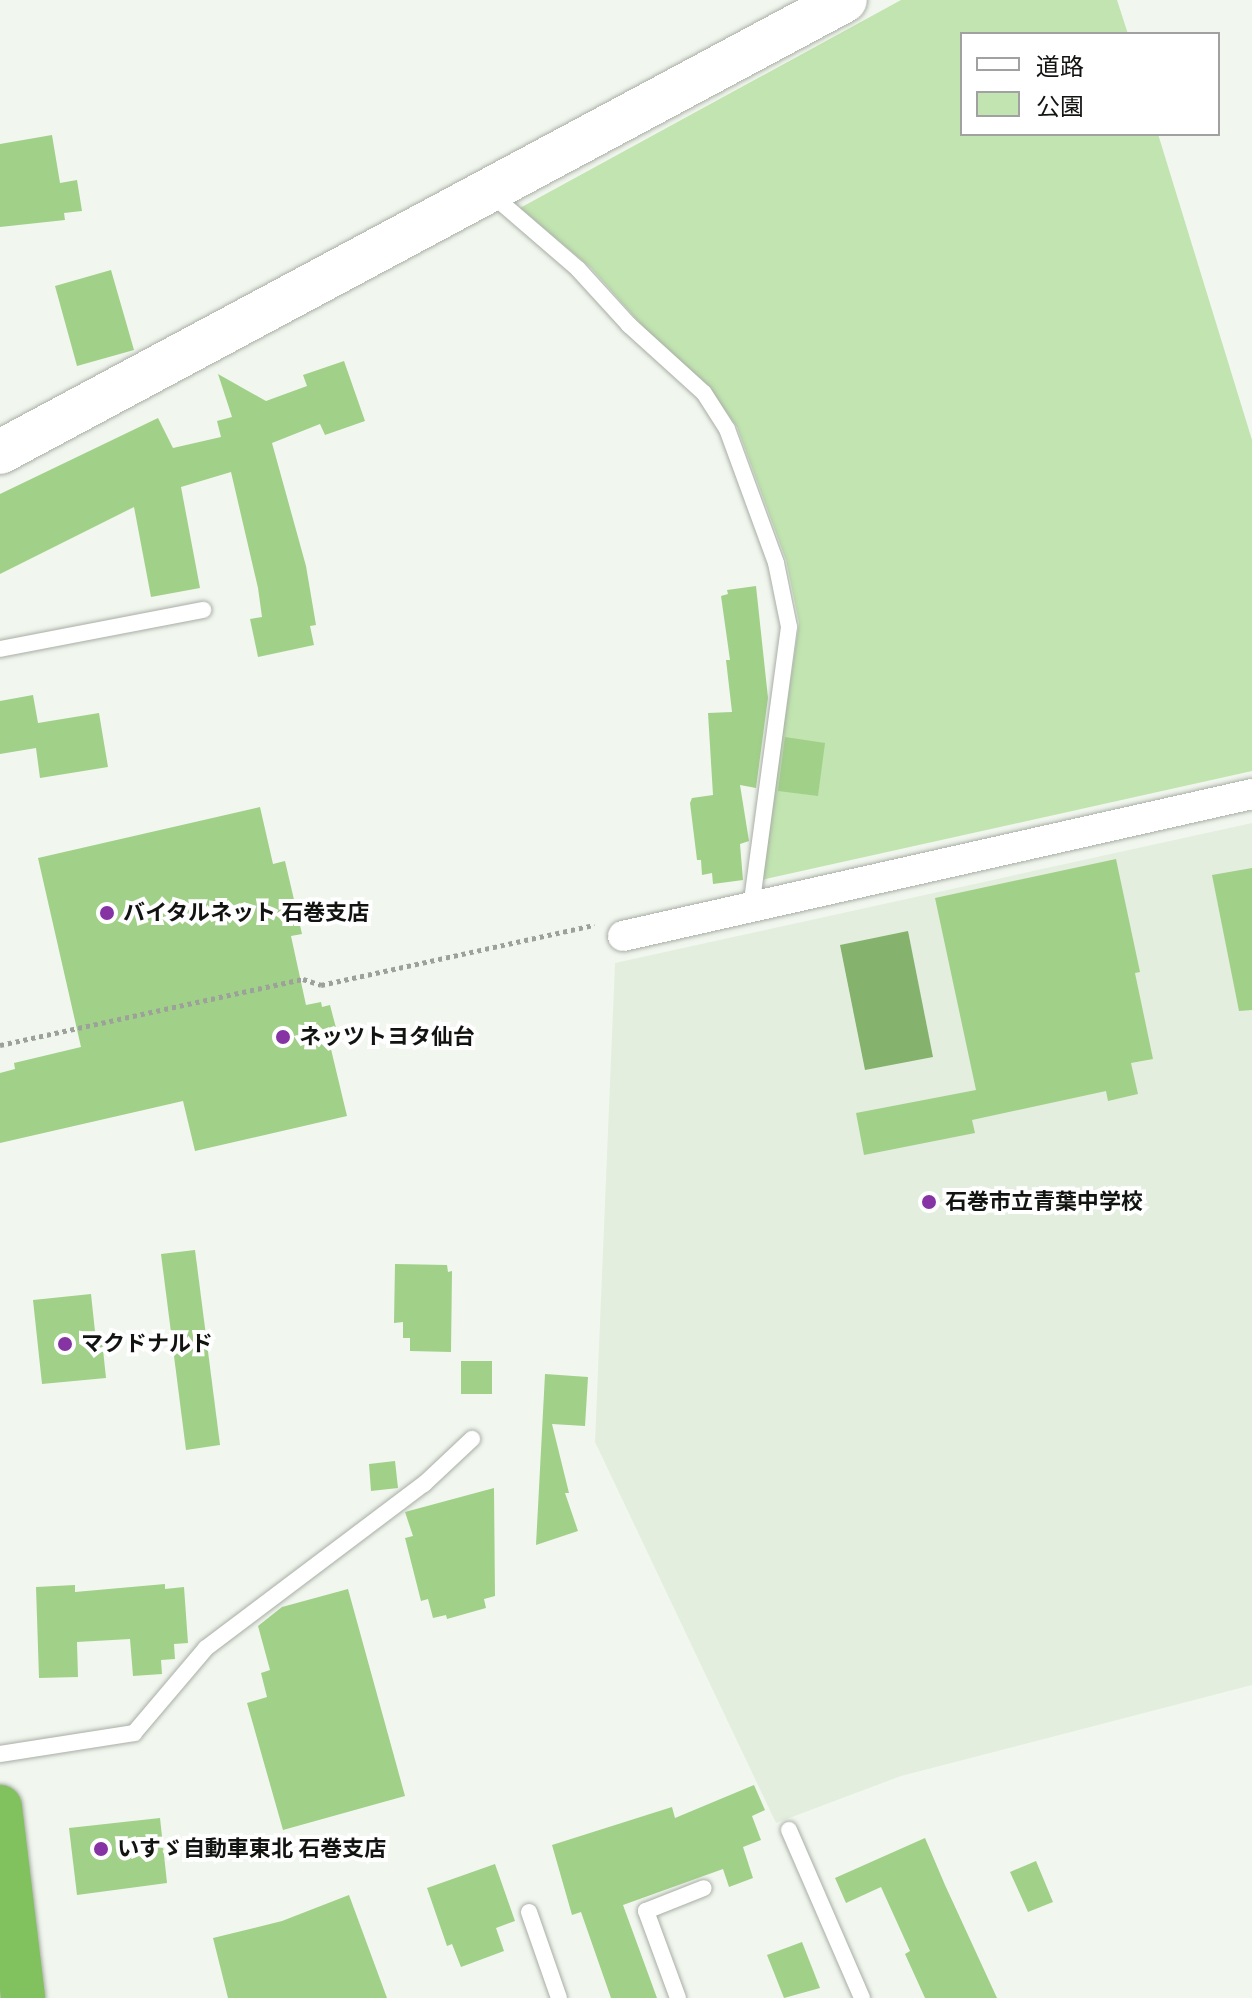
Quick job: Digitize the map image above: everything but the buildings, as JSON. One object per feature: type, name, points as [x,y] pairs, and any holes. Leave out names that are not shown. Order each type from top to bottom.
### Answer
[{"type":"highway","points":[[0,1807],[23,1998]]},
{"type":"street","points":[[0,452],[845,0]]},
{"type":"street","points":[[623,936],[1252,794]]},
{"type":"lane","points":[[489,192],[578,269],[629,325],[704,393],[727,429],[776,563],[789,627],[751,907]]},
{"type":"lane","points":[[0,649],[203,610]]},
{"type":"lane","points":[[0,1754],[134,1733],[206,1648],[424,1484],[472,1439]]},
{"type":"lane","points":[[789,1830],[862,1998]]},
{"type":"lane","points":[[678,1998],[646,1911],[704,1888]]},
{"type":"lane","points":[[529,1912],[559,1998]]},
{"type":"path","points":[[0,1045],[303,979],[321,985],[604,923],[623,936]]},
{"type":"shaded area","name":"石巻市立青葉中学校","points":[[1252,823],[1252,1685],[901,1776],[776,1823],[595,1442],[615,963]]},
{"type":"shaded area","points":[[908,931],[933,1057],[865,1070],[840,945]]},
{"type":"green space","points":[[901,0],[1117,0],[1127,32],[960,32],[960,136],[1159,136],[1252,440],[1252,771],[761,880],[799,623],[786,560],[737,427],[712,392],[646,330],[591,268],[520,208]]},
{"type":"place","name":"バイタルネット 石巻支店","points":[[107,913]]},
{"type":"place","name":"ネッツトヨタ仙台","points":[[283,1037]]},
{"type":"place","name":"石巻市立青葉中学校","points":[[929,1202]]},
{"type":"place","name":"マクドナルド","points":[[65,1344]]},
{"type":"place","name":"いすゞ自動車東北 石巻支店","points":[[101,1849]]}]
